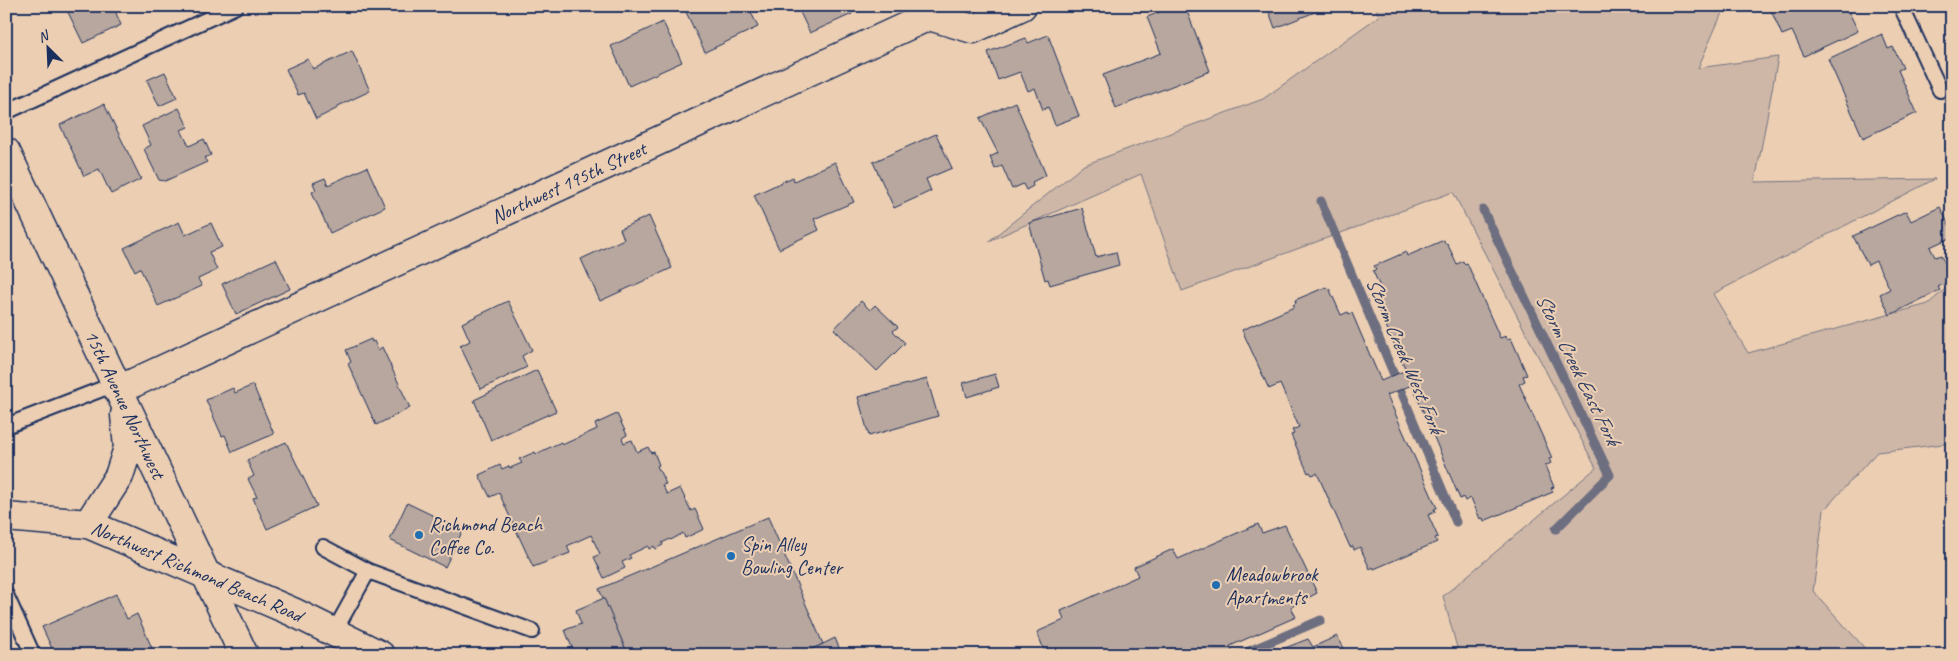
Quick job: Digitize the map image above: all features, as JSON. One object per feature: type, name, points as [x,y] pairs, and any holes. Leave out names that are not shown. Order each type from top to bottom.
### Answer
[{"type":"street","name":"Northwest 195th Street","points":[[119,392],[927,11],[973,29],[1022,6]]},
{"type":"street","name":"15th Avenue Northwest","points":[[6,152],[244,655]]},
{"type":"street","points":[[88,524],[119,476],[128,448],[119,392]]},
{"type":"street","name":"Northwest Richmond Beach Road","points":[[6,517],[88,524],[293,612],[373,653]]},
{"type":"lane","points":[[6,112],[236,6]]},
{"type":"lane","points":[[1900,6],[1940,90]]},
{"type":"lane","points":[[6,426],[119,392]]},
{"type":"lane","points":[[323,547],[368,570],[532,631]]},
{"type":"lane","points":[[334,632],[368,570]]},
{"type":"lane","points":[[6,595],[33,655]]},
{"type":"shaded area","points":[[1375,6],[1725,6],[1698,68],[1778,57],[1755,182],[1935,179],[1713,294],[1748,353],[1928,304],[1952,283],[1952,443],[1877,452],[1824,510],[1813,591],[1871,655],[1459,655],[1443,596],[1596,468],[1453,192],[1182,291],[1141,174],[989,241],[1084,165],[1263,99],[1379,16]]},
{"type":"building","points":[[65,6],[113,6],[121,25],[83,43]]},
{"type":"building","points":[[699,6],[748,6],[758,27],[705,52],[686,12]]},
{"type":"building","points":[[797,6],[848,6],[852,14],[810,33]]},
{"type":"building","points":[[1175,6],[1185,6],[1210,71],[1116,108],[1103,75],[1161,53],[1147,17]]},
{"type":"building","points":[[1267,6],[1330,6],[1275,28]]},
{"type":"building","points":[[1769,6],[1846,6],[1858,31],[1804,56],[1792,31],[1782,35]]},
{"type":"building","points":[[663,22],[682,62],[629,86],[611,46]]},
{"type":"building","points":[[1882,34],[1888,49],[1893,47],[1903,68],[1898,70],[1917,113],[1863,138],[1828,59]]},
{"type":"building","points":[[1048,35],[1079,116],[1055,125],[1048,107],[1043,110],[1035,88],[1028,91],[1020,72],[998,80],[988,52],[1026,38],[1028,43]]},
{"type":"building","points":[[352,51],[370,91],[316,119],[304,93],[298,95],[286,69],[308,59],[313,69]]},
{"type":"building","points":[[165,72],[177,98],[159,106],[147,80]]},
{"type":"building","points":[[1015,102],[1046,175],[1032,182],[1033,186],[1026,190],[1023,184],[1012,189],[1002,166],[995,169],[990,157],[998,153],[980,118]]},
{"type":"building","points":[[104,104],[141,179],[111,194],[99,169],[84,176],[60,125]]},
{"type":"building","points":[[179,108],[188,127],[181,130],[189,146],[204,139],[211,155],[204,158],[207,162],[165,181],[159,180],[144,149],[151,145],[142,126]]},
{"type":"building","points":[[936,134],[952,168],[926,179],[931,191],[894,208],[873,162]]},
{"type":"building","points":[[835,162],[854,202],[814,219],[819,230],[779,249],[754,195],[793,177],[794,181]]},
{"type":"building","points":[[367,167],[385,207],[330,233],[312,192],[316,190],[313,183],[325,178],[328,185]]},
{"type":"building","points":[[1940,207],[1952,231],[1952,237],[1930,247],[1935,257],[1941,255],[1952,280],[1938,287],[1940,290],[1890,315],[1880,294],[1890,289],[1876,261],[1868,265],[1853,236],[1906,211],[1911,221]]},
{"type":"building","points":[[1082,208],[1096,257],[1116,252],[1119,265],[1050,285],[1048,279],[1045,280],[1029,223]]},
{"type":"building","points":[[649,216],[672,268],[600,301],[581,259],[624,239],[620,229]]},
{"type":"building","points":[[179,222],[185,235],[211,223],[222,247],[209,252],[217,270],[198,279],[202,286],[158,306],[140,268],[135,271],[124,248]]},
{"type":"building","points":[[1444,240],[1457,264],[1463,261],[1464,264],[1467,263],[1500,338],[1506,336],[1507,339],[1511,338],[1527,375],[1523,376],[1525,381],[1519,384],[1552,458],[1549,459],[1551,463],[1545,466],[1554,487],[1551,488],[1553,492],[1484,521],[1483,518],[1480,519],[1471,498],[1465,501],[1463,497],[1460,499],[1412,385],[1387,395],[1437,508],[1434,509],[1435,512],[1428,515],[1438,537],[1435,538],[1437,542],[1370,569],[1360,547],[1354,550],[1353,546],[1350,547],[1317,473],[1312,475],[1310,472],[1308,473],[1291,435],[1294,434],[1292,430],[1299,427],[1280,384],[1269,389],[1242,330],[1294,307],[1295,300],[1326,287],[1327,289],[1329,288],[1341,315],[1348,312],[1349,314],[1352,313],[1381,381],[1406,370],[1376,304],[1379,302],[1378,299],[1384,296],[1373,271],[1376,269],[1374,266],[1406,252],[1407,256]]},
{"type":"building","points":[[276,259],[290,289],[236,314],[222,284]]},
{"type":"building","points":[[508,301],[532,350],[522,356],[527,367],[481,389],[460,346],[470,341],[462,323]]},
{"type":"building","points":[[861,301],[870,310],[875,305],[898,327],[893,331],[905,343],[877,371],[834,329]]},
{"type":"building","points":[[371,339],[378,350],[382,347],[410,408],[376,425],[348,364],[351,362],[346,350]]},
{"type":"building","points":[[537,370],[556,411],[491,440],[474,400]]},
{"type":"building","points":[[995,374],[999,387],[967,397],[963,383]]},
{"type":"building","points":[[927,379],[938,416],[869,436],[858,397]]},
{"type":"building","points":[[253,385],[274,434],[232,452],[225,435],[222,436],[206,400],[233,388],[235,393]]},
{"type":"building","points":[[617,414],[627,435],[622,438],[624,443],[632,440],[637,452],[648,447],[651,453],[654,452],[659,465],[657,466],[666,484],[662,485],[667,494],[680,488],[691,511],[695,509],[704,529],[685,538],[683,533],[662,543],[663,545],[655,549],[654,546],[649,549],[648,546],[629,555],[631,558],[622,562],[625,568],[604,578],[594,557],[600,554],[591,535],[567,546],[570,553],[533,567],[499,493],[490,497],[479,475],[500,465],[502,469],[522,463],[519,459],[535,452],[536,454],[561,442],[562,445],[597,429],[595,424]]},
{"type":"building","points":[[286,442],[317,506],[267,529],[253,498],[257,497],[248,479],[254,476],[247,460]]},
{"type":"building","points":[[407,503],[463,530],[445,567],[390,540]]},
{"type":"building","name":"Spin Alley Bowling Center","points":[[768,517],[823,644],[799,655],[628,655],[599,589]]},
{"type":"building","name":"Meadowbrook Apartments","points":[[1258,524],[1262,533],[1285,525],[1317,593],[1291,607],[1296,617],[1230,646],[1233,655],[1046,655],[1037,632],[1064,620],[1061,611],[1138,576],[1134,567],[1173,549],[1178,559]]},
{"type":"building","points":[[116,594],[127,619],[137,614],[155,655],[55,655],[42,627]]},
{"type":"building","points":[[604,598],[628,655],[575,655],[565,630],[581,624],[576,610]]},
{"type":"building","name":"Meadowbrook Apartments","points":[[1337,636],[1348,655],[1267,655],[1308,639],[1313,647]]},
{"type":"building","points":[[835,638],[842,655],[799,655],[823,644]]},
{"type":"waterway","name":"Storm Creek West Fork","points":[[1321,201],[1456,522]]},
{"type":"waterway","name":"Storm Creek East Fork","points":[[1483,210],[1610,475],[1556,529]]},
{"type":"waterway","points":[[1240,655],[1321,620]]},
{"type":"place","name":"Richmond Beach Coffee Co.","points":[[419,535]]},
{"type":"place","name":"Spin Alley Bowling Center","points":[[731,556]]},
{"type":"place","name":"Meadowbrook Apartments","points":[[1216,585]]}]
